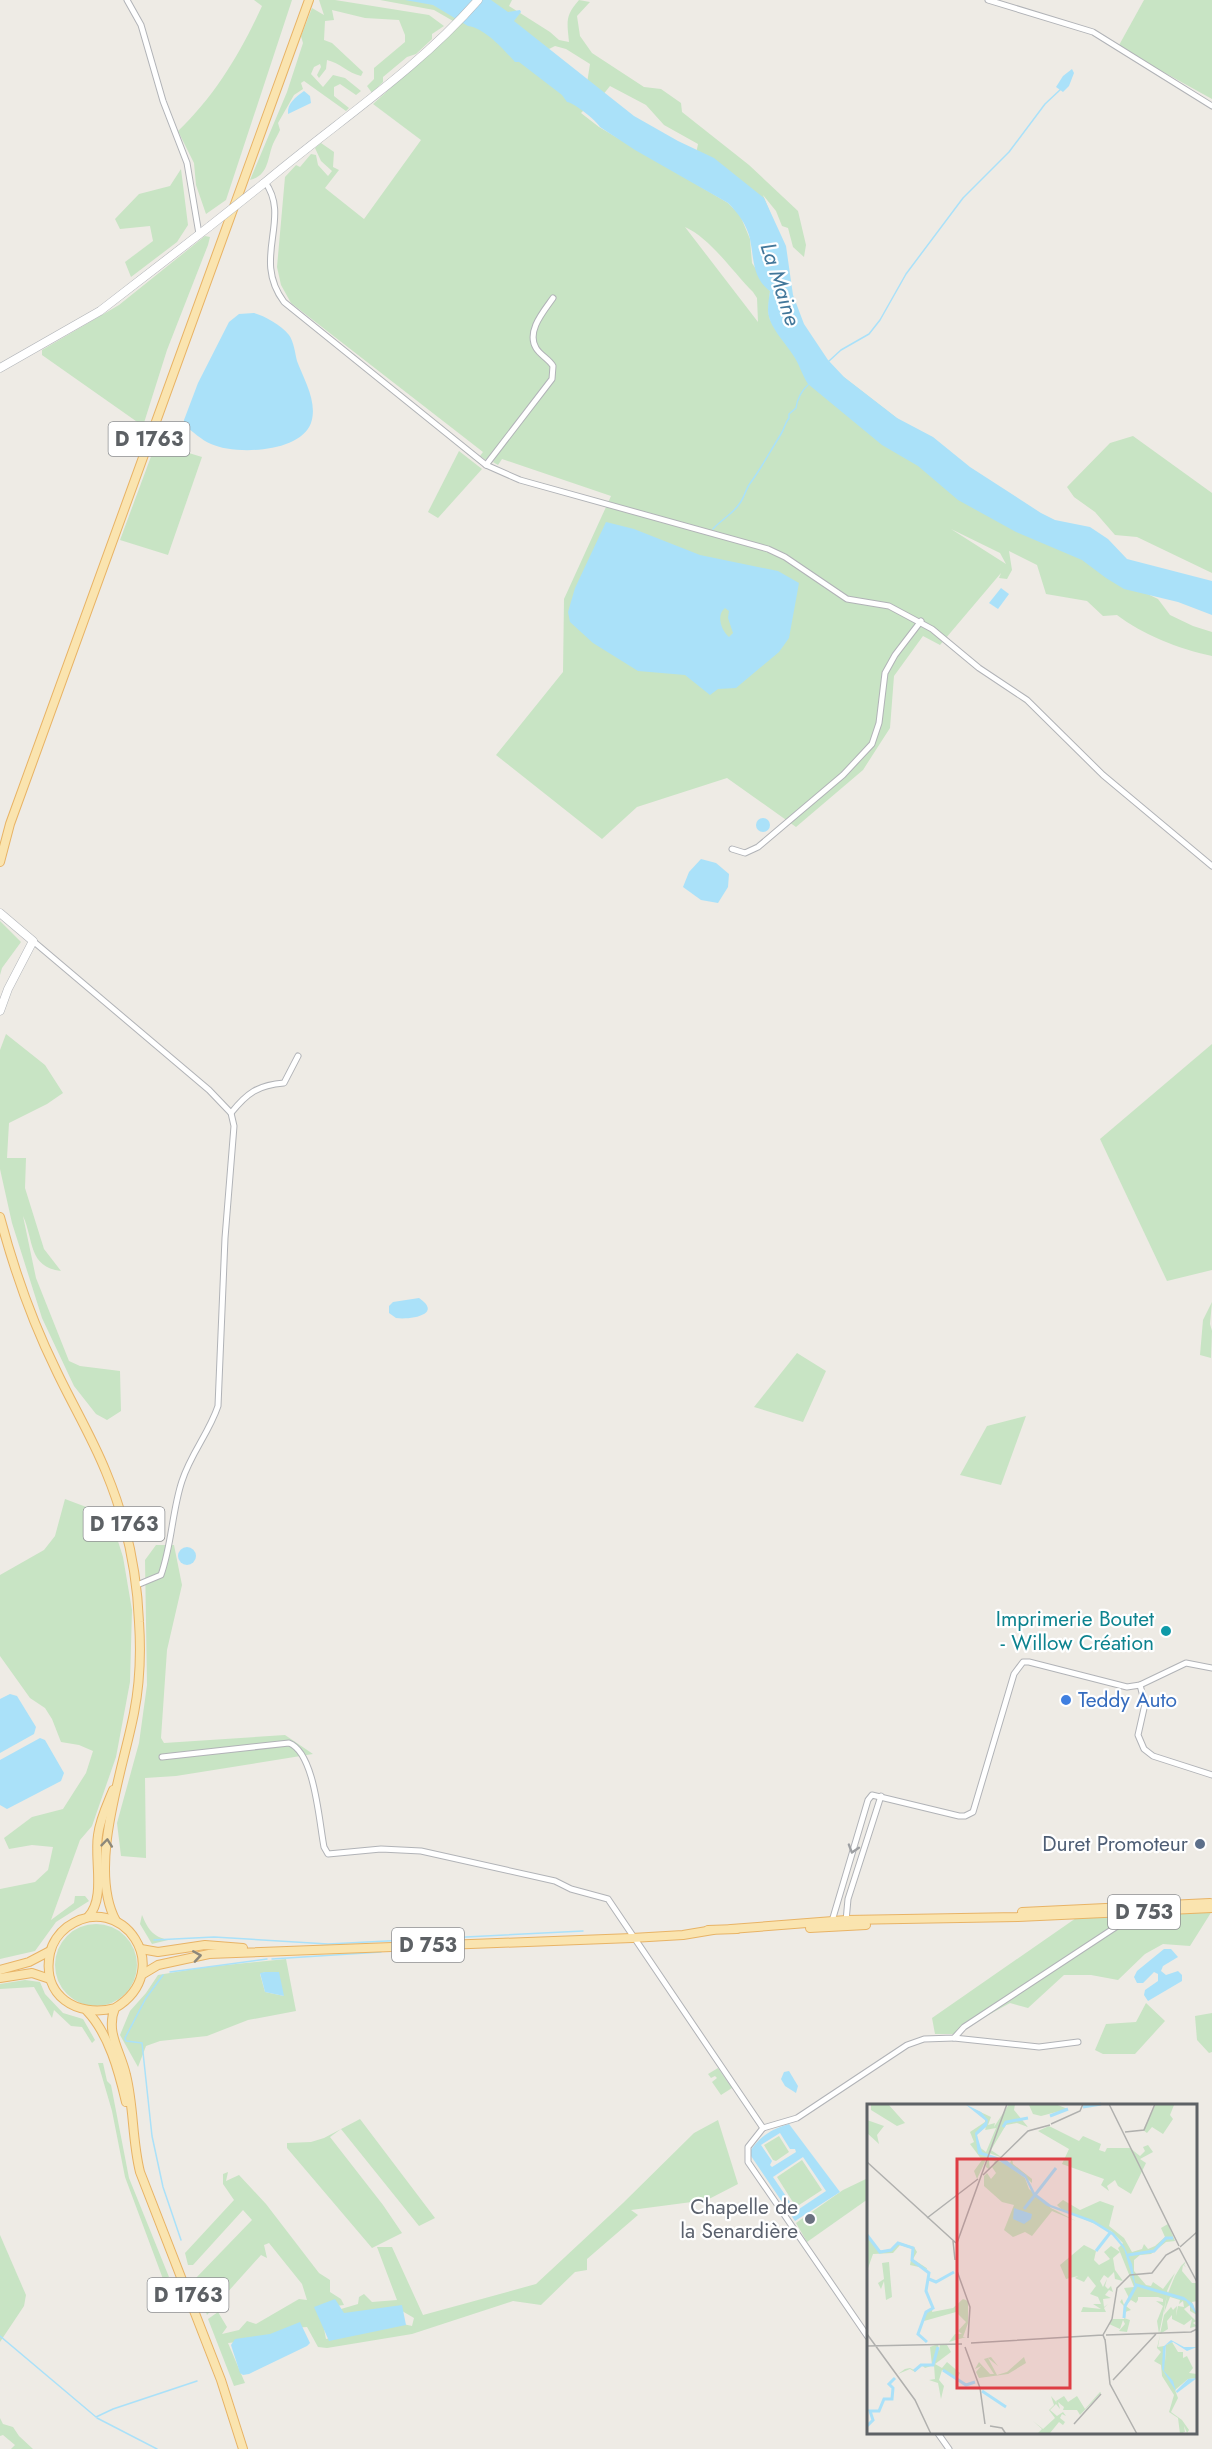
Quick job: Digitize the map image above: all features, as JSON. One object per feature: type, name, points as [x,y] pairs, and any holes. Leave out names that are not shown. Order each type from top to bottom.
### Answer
[{"type":"main road","name":"D 1763","points":[[0,862],[14,813],[309,0]]},
{"type":"main road","name":"D 1763","points":[[0,1217],[10,1254],[36,1327],[110,1482],[121,1512],[136,1586],[140,1666],[134,1710],[106,1846],[107,1899],[116,1921]]},
{"type":"main road","name":"D 1763","points":[[88,1917],[94,1911],[97,1896],[98,1832],[124,1762]]},
{"type":"main road","name":"D 753","points":[[143,1974],[158,1965],[187,1957],[239,1952],[283,1952],[574,1938],[1212,1903]]},
{"type":"main road","name":"D 753","points":[[1131,1909],[1212,1908]]},
{"type":"main road","points":[[88,1917],[102,1917],[116,1921],[136,1938],[141,1949],[144,1961],[143,1974],[136,1990],[126,2002],[100,2012],[87,2011],[73,2006],[63,1999],[50,1979],[48,1967],[50,1951],[63,1930],[74,1922],[88,1917]]},
{"type":"main road","name":"D 753","points":[[731,1929],[832,1921],[846,1923]]},
{"type":"main road","name":"D 753","points":[[141,1949],[158,1953],[216,1945],[283,1952]]},
{"type":"main road","points":[[0,1970],[29,1962],[50,1951]]},
{"type":"main road","points":[[0,1978],[32,1973],[50,1979]]},
{"type":"main road","name":"D 1763","points":[[115,2008],[111,2025],[112,2034],[126,2075],[134,2140]]},
{"type":"main road","name":"D 1763","points":[[87,2011],[99,2027],[119,2073],[140,2172],[221,2380],[243,2449]]},
{"type":"street","points":[[127,0],[141,25],[163,101],[187,163],[199,234]]},
{"type":"street","points":[[0,368],[100,310],[210,226],[358,109],[458,23],[478,0]]},
{"type":"street","points":[[988,0],[1093,33],[1212,106]]},
{"type":"street","points":[[264,183],[275,206],[269,257],[270,272],[274,286],[284,302],[486,465],[520,480],[762,547],[785,556],[847,599],[889,606],[921,621],[988,674],[1020,693],[1103,776],[1212,866]]},
{"type":"street","points":[[486,465],[552,379],[553,366],[535,346],[533,336],[539,317],[553,298]]},
{"type":"street","points":[[732,849],[745,853],[758,847],[843,775],[872,744],[879,723],[885,673],[895,655],[921,621]]},
{"type":"street","points":[[0,913],[209,1090],[231,1113],[234,1137],[225,1238],[219,1397],[213,1419],[190,1458],[181,1484],[168,1554],[161,1575],[136,1586]]},
{"type":"street","points":[[0,1011],[8,989],[33,941]]},
{"type":"street","points":[[231,1113],[249,1092],[261,1086],[284,1083],[298,1056]]},
{"type":"street","points":[[832,1921],[868,1800],[872,1795],[959,1816],[973,1812],[1014,1674],[1023,1662],[1121,1686],[1140,1685],[1186,1663],[1212,1668]]},
{"type":"street","points":[[1140,1685],[1145,1704],[1138,1735],[1144,1749],[1153,1756],[1212,1775]]},
{"type":"street","points":[[162,1757],[289,1743],[297,1746],[308,1764],[324,1847],[328,1854],[381,1849],[421,1851],[555,1881],[572,1889],[608,1899],[763,2128]]},
{"type":"street","points":[[846,1923],[848,1899],[881,1796]]},
{"type":"street","points":[[954,2038],[964,2027],[1125,1921],[1131,1909]]},
{"type":"street","points":[[867,2336],[748,2162],[748,2147],[763,2128],[797,2118],[907,2045],[924,2039],[954,2038],[1039,2047],[1078,2042]]},
{"type":"street","points":[[938,2434],[949,2449]]},
{"type":"green space","points":[[254,0],[292,0],[226,200],[206,214],[196,185],[194,163],[178,131],[204,103],[236,57],[262,6]]},
{"type":"green space","points":[[319,0],[335,0],[429,15],[444,26],[432,34],[432,39],[416,54],[407,57],[383,77],[383,82],[372,93],[367,86],[374,79],[374,68],[405,42],[405,35],[399,20],[365,18],[332,10],[334,20],[325,21],[324,40],[332,43],[363,72],[361,76],[356,75],[327,60],[326,69],[319,78],[317,75],[320,64],[314,67],[311,74],[323,87],[333,75],[345,78],[361,91],[356,95],[340,84],[334,87],[334,96],[349,108],[346,111],[304,81],[301,83],[303,89],[294,95],[278,123],[280,130],[264,170],[256,178],[250,180],[287,92],[303,43],[301,36],[312,8],[324,15]]},
{"type":"green space","points":[[380,0],[422,0],[471,21],[585,109],[581,113],[599,127],[728,203],[740,215],[750,239],[752,263],[770,291],[768,311],[770,320],[1066,549],[1112,577],[1158,599],[1170,615],[1212,632],[1212,656],[1161,640],[1117,615],[1103,616],[1087,601],[1046,594],[1037,565],[1009,551],[1012,570],[1007,579],[999,578],[1001,573],[940,645],[923,636],[894,676],[890,728],[863,770],[796,827],[727,778],[637,807],[602,839],[496,755],[563,672],[564,599],[611,496],[502,459],[498,465],[493,462],[496,457],[490,455],[486,460],[480,456],[483,452],[291,303],[281,285],[277,267],[285,177],[296,165],[300,167],[311,154],[316,155],[318,165],[328,176],[332,171],[321,161],[315,148],[321,143],[334,152],[333,167],[339,170],[325,188],[364,219],[421,140],[373,104],[460,25],[434,10]],"holes":[[[685,227],[704,239],[753,292],[757,298],[758,322]],[[951,529],[1000,553],[1006,564]]]},
{"type":"green space","points":[[488,0],[512,0],[509,6],[559,40],[569,42],[568,24],[571,10],[579,0],[590,2],[577,16],[580,36],[592,53],[644,87],[661,89],[681,103],[682,112],[749,165],[798,211],[806,245],[804,257],[793,247],[788,228],[782,226],[776,211],[763,195],[779,234],[774,234],[696,154],[698,144],[664,125],[646,105],[610,86],[602,96],[587,83],[590,64],[566,49],[555,46],[547,50],[513,29]]},
{"type":"green space","points":[[1144,0],[1212,0],[1212,99],[1118,47]]},
{"type":"green space","points":[[181,169],[188,225],[177,242],[131,277],[125,262],[153,241],[150,226],[120,229],[115,219],[139,194],[170,186]]},
{"type":"green space","points":[[205,236],[210,237],[208,245],[167,350],[143,426],[42,355],[42,350],[119,305]]},
{"type":"green space","points":[[1133,436],[1212,493],[1212,573],[1137,537],[1115,535],[1095,512],[1074,497],[1067,487],[1110,443]]},
{"type":"green space","points":[[156,443],[202,457],[168,555],[120,540]]},
{"type":"green space","points":[[459,451],[482,469],[438,518],[428,512]]},
{"type":"green space","points":[[0,921],[21,942],[2,968],[0,975]]},
{"type":"green space","points":[[6,1034],[45,1065],[63,1093],[47,1104],[9,1123],[7,1158],[26,1158],[25,1188],[44,1249],[61,1271],[50,1268],[37,1258],[23,1216],[36,1278],[69,1361],[80,1366],[120,1371],[121,1411],[107,1420],[96,1414],[74,1386],[42,1318],[12,1223],[0,1169],[0,1050]]},
{"type":"green space","points":[[1212,1044],[1212,1270],[1167,1281],[1100,1139]]},
{"type":"green space","points":[[1212,1302],[1211,1358],[1200,1355],[1203,1320]]},
{"type":"green space","points":[[797,1353],[826,1371],[803,1422],[754,1407]]},
{"type":"green space","points":[[1026,1416],[1001,1485],[960,1475],[987,1426]]},
{"type":"green space","points":[[65,1499],[110,1516],[123,1557],[132,1610],[130,1682],[116,1757],[92,1826],[80,1840],[51,1920],[74,1903],[75,1896],[85,1896],[89,1901],[56,1922],[35,1951],[0,1959],[0,1889],[35,1882],[48,1870],[53,1847],[32,1845],[9,1849],[4,1838],[32,1817],[63,1809],[86,1773],[93,1751],[79,1745],[61,1742],[45,1708],[30,1698],[0,1656],[0,1575],[44,1550],[55,1536]]},
{"type":"green space","points":[[156,1545],[174,1545],[182,1585],[167,1650],[161,1738],[164,1743],[285,1735],[313,1754],[176,1776],[145,1778],[146,1858],[121,1856],[117,1823],[139,1743],[147,1685],[145,1560]]},
{"type":"green space","points":[[1212,1911],[1190,1946],[1163,1944],[1145,1954],[1118,1980],[1091,1975],[1064,1975],[1028,2008],[1010,2003],[954,2034],[935,2034],[932,2018],[1079,1916]]},
{"type":"green space","points":[[142,1915],[151,1931],[168,1940],[152,1944],[140,1924]]},
{"type":"green space","points":[[96,1924],[112,1927],[125,1936],[134,1949],[137,1965],[134,1981],[125,1994],[112,2003],[96,2006],[80,2003],[67,1994],[58,1981],[55,1965],[58,1949],[67,1936],[80,1927]]},
{"type":"green space","points":[[286,1959],[296,2011],[248,2020],[207,2036],[160,2041],[146,2046],[138,2067],[120,2035],[130,2011],[158,1975],[206,1967]],"holes":[[[265,1972],[284,1996],[265,1992],[260,1974]]]},
{"type":"green space","points":[[25,1980],[40,1982],[45,1994],[63,2013],[83,2019],[95,2040],[92,2043],[82,2027],[71,2026],[54,2010],[52,2018],[34,1987],[0,1989],[0,1984]]},
{"type":"green space","points":[[1146,2003],[1165,2021],[1135,2054],[1103,2054],[1095,2050],[1106,2024],[1136,2022]]},
{"type":"green space","points":[[1212,2013],[1212,2052],[1209,2053],[1197,2040],[1195,2016]]},
{"type":"green space","points":[[98,2063],[103,2063],[107,2081],[111,2085],[129,2178],[169,2277],[163,2279],[125,2177],[112,2111]]},
{"type":"green space","points":[[718,2068],[732,2088],[721,2095],[712,2082],[717,2078],[715,2076],[711,2078],[708,2074]]},
{"type":"green space","points":[[360,2119],[435,2218],[419,2226],[341,2129]]},
{"type":"green space","points":[[718,2120],[738,2184],[707,2200],[631,2210],[638,2215],[587,2259],[587,2270],[575,2272],[541,2305],[513,2301],[412,2334],[327,2348],[318,2347],[307,2327],[292,2328],[265,2339],[228,2343],[245,2383],[234,2386],[208,2319],[218,2312],[227,2327],[222,2334],[239,2330],[247,2321],[256,2324],[299,2299],[307,2300],[302,2284],[269,2243],[264,2245],[267,2258],[261,2255],[207,2315],[195,2279],[252,2220],[243,2210],[193,2265],[188,2265],[185,2253],[234,2200],[223,2184],[223,2174],[228,2172],[226,2181],[239,2175],[266,2204],[319,2273],[330,2280],[330,2292],[341,2299],[344,2305],[320,2308],[326,2339],[394,2322],[412,2326],[414,2318],[397,2308],[342,2316],[341,2309],[358,2304],[359,2297],[364,2294],[372,2302],[397,2300],[377,2247],[392,2247],[423,2315],[536,2284],[694,2133]]},
{"type":"green space","points":[[341,2129],[330,2137],[402,2233],[372,2248],[287,2148],[287,2143],[311,2142]]},
{"type":"green space","points":[[779,2136],[789,2152],[776,2161],[764,2145]]},
{"type":"green space","points":[[802,2160],[822,2190],[796,2207],[777,2177]]},
{"type":"green space","points":[[867,2178],[867,2200],[807,2242],[796,2223],[843,2190]]},
{"type":"green space","points":[[0,2235],[26,2295],[24,2306],[0,2342]]},
{"type":"green space","points":[[0,2418],[3,2424],[13,2427],[33,2449],[11,2449],[15,2445],[3,2435],[0,2436]]},
{"type":"water","name":"La Maine","points":[[405,0],[491,0],[508,12],[520,10],[521,12],[514,21],[634,116],[714,158],[764,198],[786,246],[793,295],[804,324],[828,360],[844,377],[897,418],[933,437],[970,467],[1041,513],[1055,520],[1090,527],[1108,539],[1127,559],[1212,581],[1212,615],[1178,602],[1124,589],[1082,560],[1016,532],[958,500],[918,466],[882,445],[808,384],[795,358],[771,322],[768,310],[770,291],[757,274],[747,229],[739,215],[728,203],[635,150],[600,127],[590,116],[567,102],[562,95],[519,62],[515,62],[494,40],[481,31],[433,5]]},
{"type":"water","points":[[1072,69],[1074,73],[1069,86],[1063,92],[1056,87],[1063,76]]},
{"type":"water","points":[[304,91],[310,96],[311,103],[288,114],[291,103]]},
{"type":"water","points":[[254,313],[277,324],[291,338],[311,399],[313,415],[305,433],[281,446],[235,450],[207,442],[184,426],[184,420],[198,383],[229,322],[239,314]]},
{"type":"water","points":[[606,522],[634,529],[700,555],[778,571],[799,583],[789,638],[779,652],[736,688],[718,689],[710,695],[685,675],[638,671],[593,643],[570,622],[568,612],[575,588]],"holes":[[[725,608],[729,611],[728,618],[733,633],[729,637],[722,627],[720,618]]]},
{"type":"water","points":[[1001,588],[1009,594],[998,609],[989,603]]},
{"type":"water","points":[[760,818],[766,818],[770,825],[766,832],[760,832],[756,828],[756,822]]},
{"type":"water","points":[[701,859],[716,863],[729,874],[728,887],[718,903],[701,900],[683,887],[689,872]]},
{"type":"water","points":[[419,1298],[428,1309],[422,1315],[396,1318],[389,1313],[389,1306],[393,1302]]},
{"type":"water","points":[[183,1547],[191,1547],[196,1552],[194,1563],[183,1565],[178,1560],[178,1552]]},
{"type":"water","points":[[10,1694],[17,1696],[36,1727],[34,1734],[0,1753],[0,1699]]},
{"type":"water","points":[[40,1738],[45,1740],[64,1773],[61,1781],[7,1809],[0,1805],[0,1760]]},
{"type":"water","points":[[1164,1949],[1171,1949],[1178,1957],[1163,1966],[1161,1971],[1166,1975],[1178,1971],[1182,1975],[1182,1981],[1148,2001],[1144,1995],[1145,1990],[1158,1981],[1158,1974],[1154,1972],[1143,1983],[1137,1983],[1134,1977],[1137,1971]]},
{"type":"water","points":[[279,1972],[284,1996],[265,1992],[260,1973]]},
{"type":"water","points":[[789,2071],[798,2086],[796,2093],[785,2086],[781,2079],[784,2072]]},
{"type":"water","points":[[789,2124],[840,2192],[795,2221],[749,2153],[761,2138]],"holes":[[[780,2133],[790,2149],[795,2149],[796,2152],[772,2167],[770,2165],[772,2161],[761,2145]],[[803,2157],[826,2191],[796,2211],[773,2177]]]},
{"type":"water","points":[[335,2299],[344,2313],[402,2305],[406,2325],[329,2341],[314,2307]]},
{"type":"water","points":[[300,2322],[310,2343],[307,2346],[249,2374],[240,2373],[231,2345],[235,2339],[270,2334]]},
{"type":"waterway","points":[[829,361],[841,350],[869,334],[880,320],[906,274],[963,198],[1009,152],[1045,104],[1061,89]]},
{"type":"waterway","points":[[713,529],[740,503],[749,484],[782,432],[789,414],[796,408],[800,395],[808,385]]},
{"type":"waterway","points":[[154,1940],[214,1937],[328,1944],[583,1931]]},
{"type":"waterway","points":[[272,1959],[381,1952]]},
{"type":"waterway","points":[[170,1972],[267,1959]]},
{"type":"waterway","points":[[163,1975],[146,1998],[125,2038],[126,2041],[142,2043],[152,2136],[163,2187],[181,2240]]},
{"type":"waterway","points":[[0,2336],[96,2417],[113,2409],[197,2381]]},
{"type":"waterway","points":[[97,2418],[157,2449]]},
{"type":"place","name":"Imprimerie Boutet - Willow Création","points":[[1166,1631]]},
{"type":"place","name":"Teddy Auto","points":[[1066,1700]]},
{"type":"place","name":"Duret Promoteur","points":[[1200,1844]]},
{"type":"place","name":"Chapelle de la Senardière","points":[[810,2219]]}]
